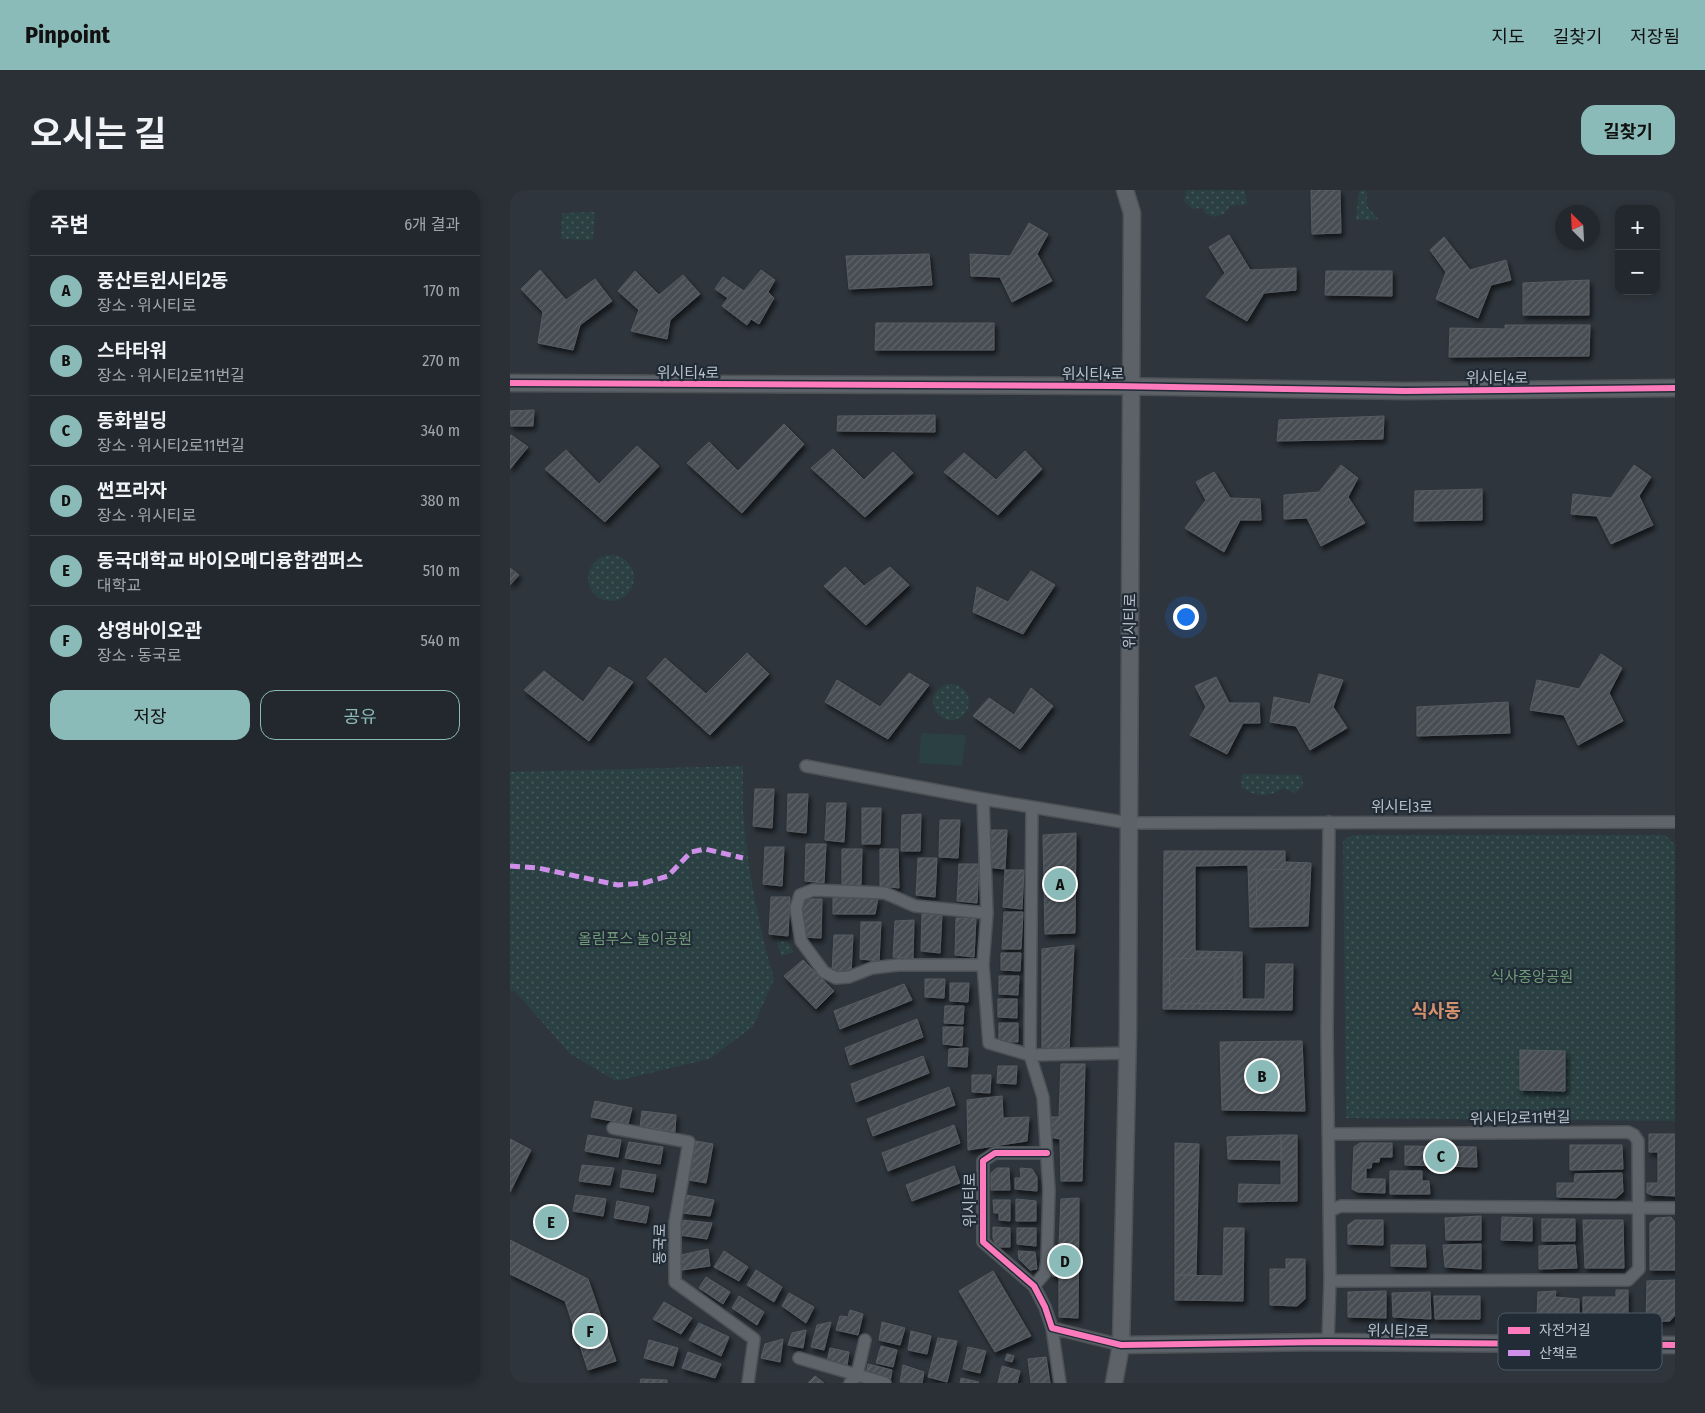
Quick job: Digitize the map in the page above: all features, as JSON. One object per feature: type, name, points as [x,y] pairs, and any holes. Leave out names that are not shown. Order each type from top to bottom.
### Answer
[{"type":"street","name":"위시티로","points":[[1114,1383],[1121,1345],[1128,1053],[1132,213],[1125,190]]},
{"type":"street","name":"위시티4로","points":[[510,383],[1420,391],[1675,388]]},
{"type":"street","name":"위시티3로","points":[[806,766],[982,799],[1129,823],[1675,822]]},
{"type":"street","points":[[982,799],[987,913],[983,965],[989,1043],[1030,1055],[1128,1053]]},
{"type":"street","points":[[1032,807],[1030,1055],[1043,1098],[1047,1153],[1047,1261],[1045,1273],[1034,1286]]},
{"type":"street","points":[[1328,1342],[1330,1281],[1330,1134],[1327,1032],[1329,822]]},
{"type":"street","points":[[983,965],[898,965],[872,968],[849,977],[836,978],[824,972],[801,941],[796,908],[800,896],[813,890],[885,893],[915,906],[987,913]]},
{"type":"street","name":"동국로","points":[[612,1128],[689,1142],[675,1222],[675,1282],[754,1339],[748,1383]]},
{"type":"street","name":"위시티2로11번길","points":[[1330,1134],[1628,1132],[1634,1135],[1638,1141],[1637,1209],[1639,1269],[1628,1280],[1330,1281]]},
{"type":"street","name":"위시티로","points":[[1047,1153],[995,1153],[983,1162],[983,1242],[1034,1286],[1045,1307],[1052,1328],[1060,1383]]},
{"type":"street","points":[[1329,1211],[1342,1206],[1675,1208]]},
{"type":"street","points":[[1052,1328],[1121,1345]]},
{"type":"street","points":[[854,1379],[865,1340]]},
{"type":"street","name":"위시티2로","points":[[1121,1345],[1328,1342],[1498,1343]]},
{"type":"street","name":"위시티2로","points":[[1662,1345],[1675,1345]]},
{"type":"street","points":[[799,1358],[854,1379],[885,1383]]},
{"type":"green space","points":[[1186,190],[1245,190],[1247,204],[1230,206],[1224,214],[1214,217],[1205,213],[1203,208],[1192,209],[1184,201]]},
{"type":"green space","points":[[1367,190],[1367,206],[1379,220],[1356,220],[1359,191]]},
{"type":"green space","points":[[595,212],[593,240],[561,239],[562,213]]},
{"type":"green space","points":[[606,555],[616,555],[630,565],[634,578],[630,591],[624,597],[616,601],[606,601],[592,591],[588,583],[588,573],[598,559]]},
{"type":"green space","points":[[951,684],[958,685],[964,689],[968,695],[968,709],[964,715],[958,719],[951,720],[944,719],[938,715],[934,709],[933,702],[934,695],[938,689],[944,685]]},
{"type":"green space","points":[[921,733],[966,735],[962,766],[919,763]]},
{"type":"green space","name":"올림푸스 놀이공원","points":[[743,766],[743,815],[747,851],[760,925],[774,979],[753,1027],[709,1059],[616,1081],[569,1053],[515,991],[510,991],[510,772]]},
{"type":"green space","points":[[1242,774],[1302,775],[1303,786],[1295,793],[1283,788],[1267,795],[1262,795],[1252,793],[1241,787]]},
{"type":"green space","name":"식사중앙공원","points":[[1352,835],[1665,835],[1675,845],[1675,1121],[1346,1118],[1343,841]]},
{"type":"green space","points":[[788,940],[793,952],[781,956],[777,942]]},
{"type":"building","points":[[1311,190],[1340,190],[1341,233],[1312,234]]},
{"type":"building","points":[[1029,223],[1048,234],[1037,254],[1052,281],[1012,302],[1000,277],[971,276],[970,254],[1010,256]]},
{"type":"building","points":[[1229,235],[1250,270],[1296,268],[1296,290],[1264,293],[1247,321],[1206,297],[1225,273],[1209,247]]},
{"type":"building","points":[[1444,237],[1470,270],[1506,260],[1511,280],[1491,285],[1478,318],[1436,299],[1446,272],[1430,250]]},
{"type":"building","points":[[929,254],[932,285],[849,289],[846,256]]},
{"type":"building","points":[[540,270],[566,300],[595,279],[612,301],[580,325],[573,350],[538,343],[543,312],[521,289]]},
{"type":"building","points":[[761,270],[775,280],[768,292],[774,298],[759,324],[751,319],[747,325],[722,306],[728,298],[715,289],[723,277],[744,291]]},
{"type":"building","points":[[635,271],[659,295],[683,275],[700,294],[670,320],[667,339],[631,331],[639,310],[618,291]]},
{"type":"building","points":[[1326,271],[1392,271],[1392,296],[1325,295]]},
{"type":"building","points":[[1589,280],[1589,315],[1523,315],[1523,283]]},
{"type":"building","points":[[876,323],[994,323],[994,350],[875,350]]},
{"type":"building","points":[[1505,325],[1590,325],[1589,356],[1449,357],[1450,328],[1505,329]]},
{"type":"building","points":[[534,410],[533,426],[511,426],[510,411]]},
{"type":"building","points":[[935,415],[935,432],[837,431],[838,416]]},
{"type":"building","points":[[1384,416],[1383,439],[1277,441],[1279,420]]},
{"type":"building","points":[[784,424],[804,444],[742,513],[687,463],[709,442],[738,471]]},
{"type":"building","points":[[510,436],[528,447],[510,469]]},
{"type":"building","points":[[637,446],[659,466],[605,522],[545,469],[566,450],[599,484]]},
{"type":"building","points":[[833,449],[864,480],[893,452],[913,473],[865,517],[811,468]]},
{"type":"building","points":[[1025,451],[1042,469],[998,515],[944,472],[964,453],[996,480]]},
{"type":"building","points":[[1341,465],[1358,478],[1348,497],[1365,523],[1321,546],[1307,518],[1284,519],[1284,495],[1319,492]]},
{"type":"building","points":[[1634,465],[1651,477],[1639,496],[1653,525],[1611,544],[1597,516],[1571,514],[1573,494],[1611,498]]},
{"type":"building","points":[[1214,472],[1230,498],[1260,499],[1261,520],[1240,520],[1224,552],[1185,528],[1206,500],[1196,482]]},
{"type":"building","points":[[1482,489],[1482,520],[1414,521],[1415,491]]},
{"type":"building","points":[[845,567],[864,586],[890,567],[909,585],[866,625],[824,586]]},
{"type":"building","points":[[510,568],[519,575],[510,585]]},
{"type":"building","points":[[1031,571],[1055,585],[1023,634],[973,612],[977,587],[1008,602]]},
{"type":"building","points":[[747,653],[769,674],[710,735],[647,678],[665,658],[706,694]]},
{"type":"building","points":[[1601,654],[1622,668],[1609,693],[1623,721],[1578,745],[1564,715],[1530,710],[1537,680],[1579,689]]},
{"type":"building","points":[[609,667],[633,682],[589,741],[524,690],[544,671],[583,702]]},
{"type":"building","points":[[909,673],[929,685],[888,739],[825,702],[837,680],[880,707]]},
{"type":"building","points":[[1319,674],[1343,680],[1333,707],[1347,728],[1310,750],[1296,726],[1270,722],[1274,697],[1310,704]]},
{"type":"building","points":[[1216,677],[1229,703],[1259,703],[1260,723],[1243,723],[1227,754],[1190,735],[1206,707],[1195,686]]},
{"type":"building","points":[[1031,688],[1053,706],[1020,749],[973,716],[989,698],[1014,715]]},
{"type":"building","points":[[1508,702],[1510,733],[1417,736],[1417,707]]},
{"type":"building","points":[[755,789],[774,789],[772,828],[753,826]]},
{"type":"building","points":[[788,794],[808,794],[806,833],[787,831]]},
{"type":"building","points":[[827,803],[846,803],[844,842],[825,840]]},
{"type":"building","points":[[862,808],[881,808],[880,844],[862,844]]},
{"type":"building","points":[[921,814],[920,851],[901,851],[902,815]]},
{"type":"building","points":[[940,820],[960,820],[958,858],[939,857]]},
{"type":"building","points":[[987,830],[1007,830],[1005,869],[986,867]]},
{"type":"building","points":[[1076,833],[1075,933],[1045,934],[1043,835]]},
{"type":"building","points":[[806,844],[826,844],[824,883],[805,881]]},
{"type":"building","points":[[765,847],[784,847],[782,886],[763,884]]},
{"type":"building","points":[[842,849],[862,849],[861,886],[842,885]]},
{"type":"building","points":[[880,849],[898,849],[899,888],[880,886]]},
{"type":"building","points":[[1164,851],[1285,851],[1285,862],[1311,863],[1308,926],[1250,927],[1248,865],[1195,866],[1195,951],[1242,952],[1242,999],[1265,999],[1266,964],[1293,964],[1292,1010],[1163,1009]]},
{"type":"building","points":[[918,858],[937,858],[935,897],[916,895]]},
{"type":"building","points":[[959,864],[979,864],[977,903],[957,901]]},
{"type":"building","points":[[1304,869],[1304,921],[1257,920],[1256,870]]},
{"type":"building","points":[[1005,870],[1024,870],[1022,909],[1003,907]]},
{"type":"building","points":[[771,897],[790,897],[788,936],[769,934]]},
{"type":"building","points":[[833,897],[878,898],[875,914],[833,914]]},
{"type":"building","points":[[803,899],[822,899],[821,938],[801,937]]},
{"type":"building","points":[[1004,912],[1023,912],[1021,949],[1002,949]]},
{"type":"building","points":[[922,914],[942,914],[940,953],[921,951]]},
{"type":"building","points":[[956,918],[976,918],[974,957],[955,955]]},
{"type":"building","points":[[914,920],[913,959],[893,957],[895,921]]},
{"type":"building","points":[[861,922],[881,922],[879,961],[860,959]]},
{"type":"building","points":[[834,935],[853,935],[851,974],[832,972]]},
{"type":"building","points":[[1074,945],[1069,1049],[1042,1050],[1042,949]]},
{"type":"building","points":[[1001,953],[1021,953],[1020,971],[1001,970]]},
{"type":"building","points":[[1235,957],[1235,1003],[1169,1004],[1170,959]]},
{"type":"building","points":[[803,960],[834,991],[816,1009],[784,976]]},
{"type":"building","points":[[999,976],[1019,976],[1018,995],[999,994]]},
{"type":"building","points":[[925,979],[945,979],[944,998],[925,997]]},
{"type":"building","points":[[950,983],[969,983],[968,1002],[950,1001]]},
{"type":"building","points":[[904,984],[912,1000],[840,1029],[834,1011]]},
{"type":"building","points":[[998,999],[1017,999],[1017,1018],[998,1017]]},
{"type":"building","points":[[945,1006],[964,1006],[963,1024],[944,1023]]},
{"type":"building","points":[[917,1019],[923,1037],[850,1065],[845,1048]]},
{"type":"building","points":[[999,1023],[1018,1023],[1018,1042],[999,1041]]},
{"type":"building","points":[[943,1027],[963,1027],[962,1046],[943,1044]]},
{"type":"building","points":[[1302,1041],[1305,1111],[1222,1110],[1220,1042]]},
{"type":"building","points":[[968,1048],[967,1067],[948,1066],[949,1049]]},
{"type":"building","points":[[1520,1050],[1565,1051],[1565,1091],[1520,1090]]},
{"type":"building","points":[[923,1056],[929,1073],[856,1102],[851,1084]]},
{"type":"building","points":[[1061,1064],[1085,1064],[1082,1181],[1061,1181],[1060,1139],[1049,1137],[1050,1117],[1059,1117]]},
{"type":"building","points":[[998,1066],[1017,1066],[1016,1084],[997,1083]]},
{"type":"building","points":[[972,1075],[991,1075],[990,1093],[972,1092]]},
{"type":"building","points":[[949,1087],[955,1105],[873,1136],[867,1119]]},
{"type":"building","points":[[1002,1096],[1003,1118],[1029,1117],[1027,1141],[968,1150],[967,1100]]},
{"type":"building","points":[[595,1101],[632,1108],[628,1124],[591,1117]]},
{"type":"building","points":[[642,1111],[676,1115],[675,1132],[640,1126]]},
{"type":"building","points":[[954,1125],[960,1143],[888,1171],[882,1153]]},
{"type":"building","points":[[1649,1134],[1675,1134],[1675,1196],[1647,1193],[1647,1183],[1658,1183],[1658,1152],[1649,1152]]},
{"type":"building","points":[[588,1135],[621,1140],[618,1157],[585,1151]]},
{"type":"building","points":[[1281,1135],[1297,1135],[1297,1201],[1238,1202],[1239,1184],[1281,1185]]},
{"type":"building","points":[[1281,1135],[1282,1160],[1228,1159],[1227,1137]]},
{"type":"building","points":[[510,1139],[531,1150],[510,1192]]},
{"type":"building","points":[[696,1141],[713,1144],[706,1183],[689,1180]]},
{"type":"building","points":[[629,1142],[663,1147],[660,1164],[625,1158]]},
{"type":"building","points":[[1175,1143],[1199,1144],[1196,1275],[1175,1275]]},
{"type":"building","points":[[1360,1143],[1392,1143],[1392,1157],[1380,1157],[1379,1162],[1372,1162],[1371,1168],[1366,1168],[1366,1179],[1385,1179],[1385,1193],[1358,1192],[1352,1189],[1354,1147]]},
{"type":"building","points":[[1570,1145],[1622,1145],[1623,1169],[1570,1170]]},
{"type":"building","points":[[1405,1146],[1476,1147],[1477,1167],[1405,1165]]},
{"type":"building","points":[[582,1165],[614,1168],[610,1185],[579,1181]]},
{"type":"building","points":[[954,1166],[960,1183],[912,1201],[906,1185]]},
{"type":"building","points":[[997,1168],[1009,1168],[1010,1190],[991,1190],[991,1173]]},
{"type":"building","points":[[1020,1168],[1032,1169],[1037,1177],[1037,1191],[1015,1189],[1015,1178],[1021,1178]]},
{"type":"building","points":[[623,1170],[656,1175],[653,1192],[620,1187]]},
{"type":"building","points":[[1390,1171],[1422,1171],[1422,1181],[1429,1181],[1430,1194],[1390,1194]]},
{"type":"building","points":[[1622,1173],[1623,1192],[1616,1198],[1557,1197],[1557,1183],[1574,1183],[1575,1174]]},
{"type":"building","points":[[576,1195],[606,1199],[603,1216],[573,1211]]},
{"type":"building","points":[[686,1195],[714,1200],[710,1216],[682,1213]]},
{"type":"building","points":[[1079,1198],[1078,1318],[1059,1317],[1059,1276],[1052,1276],[1052,1245],[1059,1246],[1061,1199]]},
{"type":"building","points":[[1016,1199],[1036,1201],[1036,1221],[1016,1221]]},
{"type":"building","points":[[993,1200],[1010,1200],[1010,1221],[999,1220],[999,1213],[994,1213]]},
{"type":"building","points":[[617,1201],[649,1207],[646,1223],[614,1218]]},
{"type":"building","points":[[1481,1216],[1481,1240],[1446,1240],[1445,1218]]},
{"type":"building","points":[[1502,1217],[1532,1218],[1532,1241],[1501,1240]]},
{"type":"building","points":[[1671,1217],[1675,1222],[1675,1270],[1650,1270],[1650,1223],[1656,1218]]},
{"type":"building","points":[[1542,1219],[1575,1219],[1575,1241],[1542,1241]]},
{"type":"building","points":[[681,1220],[712,1223],[707,1239],[679,1235]]},
{"type":"building","points":[[1355,1220],[1383,1220],[1383,1245],[1348,1244],[1348,1225]]},
{"type":"building","points":[[1583,1220],[1623,1220],[1624,1268],[1585,1268]]},
{"type":"building","points":[[993,1227],[1010,1228],[1010,1247],[997,1247],[993,1238]]},
{"type":"building","points":[[1017,1228],[1036,1228],[1036,1246],[1017,1244]]},
{"type":"building","points":[[1224,1228],[1244,1228],[1243,1301],[1175,1300],[1175,1275],[1223,1276]]},
{"type":"building","points":[[510,1240],[588,1279],[616,1361],[588,1370],[565,1301],[510,1274]]},
{"type":"building","points":[[1481,1244],[1481,1269],[1445,1267],[1443,1245]]},
{"type":"building","points":[[1391,1245],[1425,1245],[1426,1267],[1391,1266]]},
{"type":"building","points":[[1575,1245],[1577,1268],[1539,1269],[1539,1246]]},
{"type":"building","points":[[708,1249],[710,1266],[682,1270],[681,1255]]},
{"type":"building","points":[[724,1251],[748,1267],[739,1281],[714,1267]]},
{"type":"building","points":[[1018,1251],[1035,1252],[1037,1269],[1030,1270],[1019,1259]]},
{"type":"building","points":[[1286,1259],[1305,1259],[1305,1299],[1297,1306],[1270,1305],[1270,1269],[1286,1269]]},
{"type":"building","points":[[756,1270],[782,1287],[774,1302],[747,1285]]},
{"type":"building","points":[[993,1271],[1031,1336],[995,1352],[959,1291]]},
{"type":"building","points":[[706,1277],[730,1292],[723,1304],[699,1288]]},
{"type":"building","points":[[1675,1280],[1675,1315],[1670,1321],[1662,1321],[1662,1313],[1646,1313],[1647,1281]]},
{"type":"building","points":[[1616,1290],[1628,1290],[1628,1313],[1583,1313],[1583,1297],[1616,1297]]},
{"type":"building","points":[[1386,1291],[1386,1318],[1348,1317],[1348,1292]]},
{"type":"building","points":[[1556,1291],[1555,1297],[1579,1299],[1579,1313],[1537,1313],[1538,1292]]},
{"type":"building","points":[[1430,1292],[1431,1319],[1393,1317],[1392,1293]]},
{"type":"building","points":[[789,1293],[814,1307],[806,1323],[782,1306]]},
{"type":"building","points":[[739,1296],[764,1312],[757,1325],[732,1308]]},
{"type":"building","points":[[1434,1296],[1480,1296],[1480,1319],[1435,1319]]},
{"type":"building","points":[[664,1302],[692,1318],[681,1334],[653,1319]]},
{"type":"building","points":[[850,1310],[863,1314],[858,1335],[836,1330],[840,1316],[848,1317]]},
{"type":"building","points":[[831,1322],[824,1350],[811,1347],[817,1325]]},
{"type":"building","points":[[882,1322],[905,1328],[900,1345],[879,1340]]},
{"type":"building","points":[[699,1323],[729,1337],[721,1356],[689,1340]]},
{"type":"building","points":[[806,1330],[803,1348],[788,1345],[792,1333]]},
{"type":"building","points":[[911,1331],[931,1336],[927,1354],[908,1350]]},
{"type":"building","points":[[938,1338],[957,1341],[947,1382],[928,1377]]},
{"type":"building","points":[[783,1339],[780,1362],[761,1358],[765,1344]]},
{"type":"building","points":[[649,1340],[678,1348],[673,1366],[644,1358]]},
{"type":"building","points":[[881,1346],[897,1350],[893,1367],[876,1363]]},
{"type":"building","points":[[968,1347],[986,1351],[980,1373],[963,1369]]},
{"type":"building","points":[[830,1348],[849,1352],[847,1366],[827,1362]]},
{"type":"building","points":[[688,1352],[721,1364],[715,1378],[682,1368]]},
{"type":"building","points":[[1007,1354],[1014,1356],[1012,1362],[1005,1360]]},
{"type":"building","points":[[1046,1357],[1050,1383],[1031,1383],[1028,1359]]},
{"type":"building","points":[[868,1364],[892,1370],[890,1382],[866,1375]]},
{"type":"building","points":[[903,1365],[924,1372],[922,1383],[900,1382]]},
{"type":"building","points":[[1002,1366],[1020,1371],[1017,1383],[998,1383]]},
{"type":"building","points":[[815,1376],[824,1383],[808,1383]]},
{"type":"building","points":[[961,1378],[979,1382],[960,1383]]},
{"type":"building","points":[[641,1379],[667,1380],[667,1383],[640,1383]]},
{"type":"marked path","points":[[510,866],[538,868],[618,885],[644,883],[668,876],[691,852],[705,849],[743,858]]},
{"type":"cycle path","points":[[510,383],[1114,386],[1405,391],[1675,388]]},
{"type":"cycle path","points":[[1047,1153],[995,1153],[983,1161],[983,1242],[1034,1286],[1045,1307],[1052,1328],[1121,1345],[1328,1342],[1498,1343]]},
{"type":"cycle path","points":[[1662,1345],[1675,1345]]},
{"type":"place","name":"풍산트윈시티2동","points":[[1060,884]]},
{"type":"place","name":"스타타워","points":[[1262,1076]]},
{"type":"place","name":"동화빌딩","points":[[1441,1156]]},
{"type":"place","name":"동국대학교 바이오메디융합캠퍼스","points":[[551,1222]]},
{"type":"place","name":"썬프라자","points":[[1065,1261]]},
{"type":"place","name":"상영바이오관","points":[[590,1331]]},
{"type":"district","name":"식사동","points":[[1436,1011]]}]
